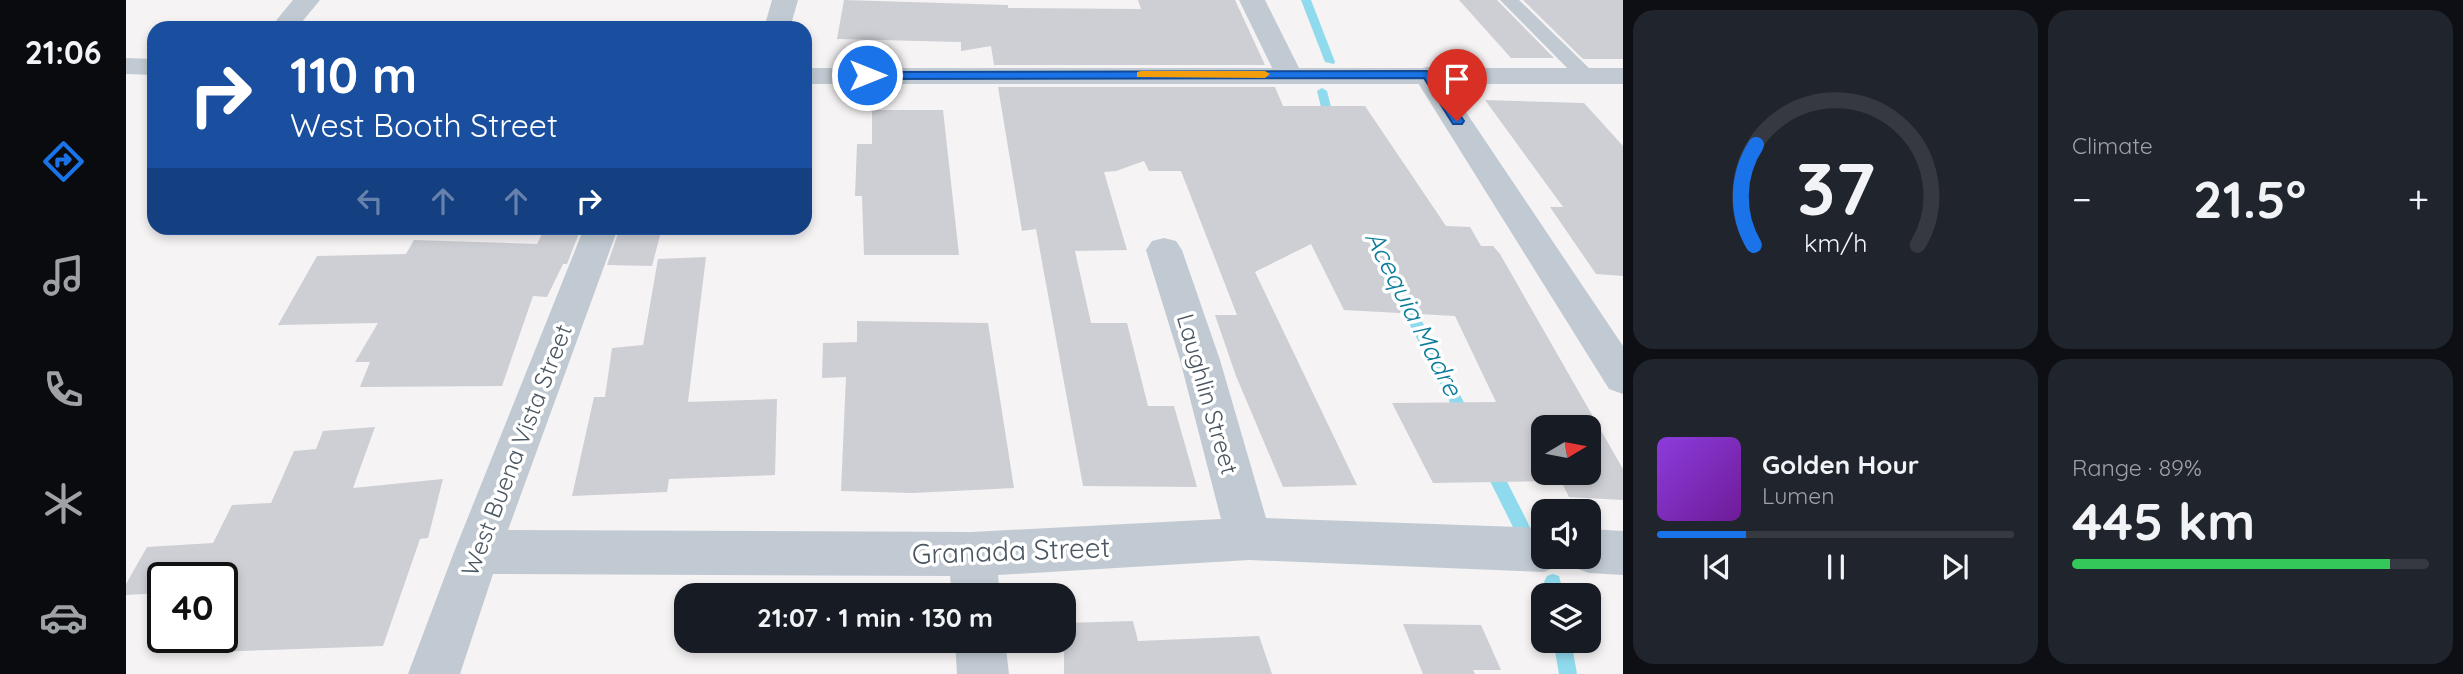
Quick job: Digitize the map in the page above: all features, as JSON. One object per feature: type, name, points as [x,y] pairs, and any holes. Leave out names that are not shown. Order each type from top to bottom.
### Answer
[{"type":"street","points":[[289,21],[307,0]]},
{"type":"street","points":[[779,21],[785,0]]},
{"type":"street","points":[[1252,0],[1288,74]]},
{"type":"street","points":[[126,66],[147,67]]},
{"type":"street","points":[[1427,75],[1623,378]]},
{"type":"street","points":[[812,76],[1623,76]]},
{"type":"street","name":"West Buena Vista Street","points":[[434,674],[477,552],[598,235]]},
{"type":"street","name":"Laughlin Street","points":[[1164,250],[1200,360],[1250,539]]},
{"type":"street","name":"Granada Street","points":[[477,552],[974,575],[1250,539],[1531,550]]},
{"type":"street","points":[[1601,552],[1623,553]]},
{"type":"street","points":[[981,653],[983,674]]},
{"type":"lane","points":[[1510,0],[1586,76]]},
{"type":"building","points":[[844,0],[1008,5],[1008,8],[1141,9],[1138,0],[1235,0],[1265,65],[994,65],[991,46],[961,51],[961,42],[837,39]]},
{"type":"building","points":[[1459,0],[1497,0],[1554,58],[1511,58]]},
{"type":"building","points":[[1523,0],[1623,0],[1623,59],[1583,59]]},
{"type":"building","points":[[998,87],[1275,87],[1283,106],[1365,106],[1446,226],[1470,227],[1481,246],[1493,246],[1500,254],[1592,415],[1531,415],[1531,481],[1433,483],[1392,403],[1496,402],[1455,316],[1344,310],[1311,244],[1255,272],[1357,485],[1283,487],[1236,376],[1215,315],[1237,315],[1181,171],[1149,171],[1144,161],[1116,171],[1104,172],[1127,250],[1075,251],[1091,323],[1127,323],[1148,406],[1174,406],[1197,487],[1083,486],[1036,229],[1022,231]]},
{"type":"building","points":[[1485,100],[1584,103],[1623,146],[1623,276],[1596,274],[1550,207],[1563,207]]},
{"type":"building","points":[[872,110],[943,110],[959,255],[864,255],[862,196],[855,196],[857,144],[872,144]]},
{"type":"building","points":[[542,235],[578,235],[567,264],[563,264],[547,297],[533,296],[502,386],[360,387],[370,362],[355,362],[378,323],[278,325],[317,256],[406,254],[414,240],[537,244]]},
{"type":"building","points":[[618,235],[660,235],[652,266],[607,265]]},
{"type":"building","points":[[706,257],[688,402],[777,399],[775,475],[669,479],[667,492],[572,496],[594,397],[605,397],[612,348],[643,345],[658,259]]},
{"type":"building","points":[[857,321],[988,323],[1014,488],[913,493],[841,491],[846,377],[822,378],[823,343],[857,342]]},
{"type":"building","points":[[375,427],[353,488],[443,479],[428,538],[420,539],[383,646],[238,651],[238,562],[147,562],[147,594],[126,595],[126,584],[147,547],[213,543],[232,505],[271,503],[294,451],[316,449],[323,431]]},
{"type":"building","points":[[1601,431],[1623,469],[1623,500],[1569,497],[1563,485],[1601,485]]},
{"type":"building","points":[[1133,621],[1138,641],[1259,636],[1272,674],[1064,674],[1064,653],[1076,653],[1076,623]]},
{"type":"building","points":[[1403,624],[1481,625],[1501,670],[1473,670],[1475,674],[1423,674]]},
{"type":"waterway","name":"Acequia Madre","points":[[1306,0],[1330,62]]},
{"type":"waterway","name":"Acequia Madre","points":[[1322,91],[1330,123]]},
{"type":"waterway","name":"Acequia Madre","points":[[1402,296],[1465,418]]},
{"type":"waterway","name":"Acequia Madre","points":[[1491,467],[1522,528]]},
{"type":"waterway","name":"Acequia Madre","points":[[1564,653],[1568,674]]},
{"type":"slow traffic","points":[[1141,75],[1265,74]]},
{"type":"route","points":[[867,75],[1427,75],[1457,121]]}]
